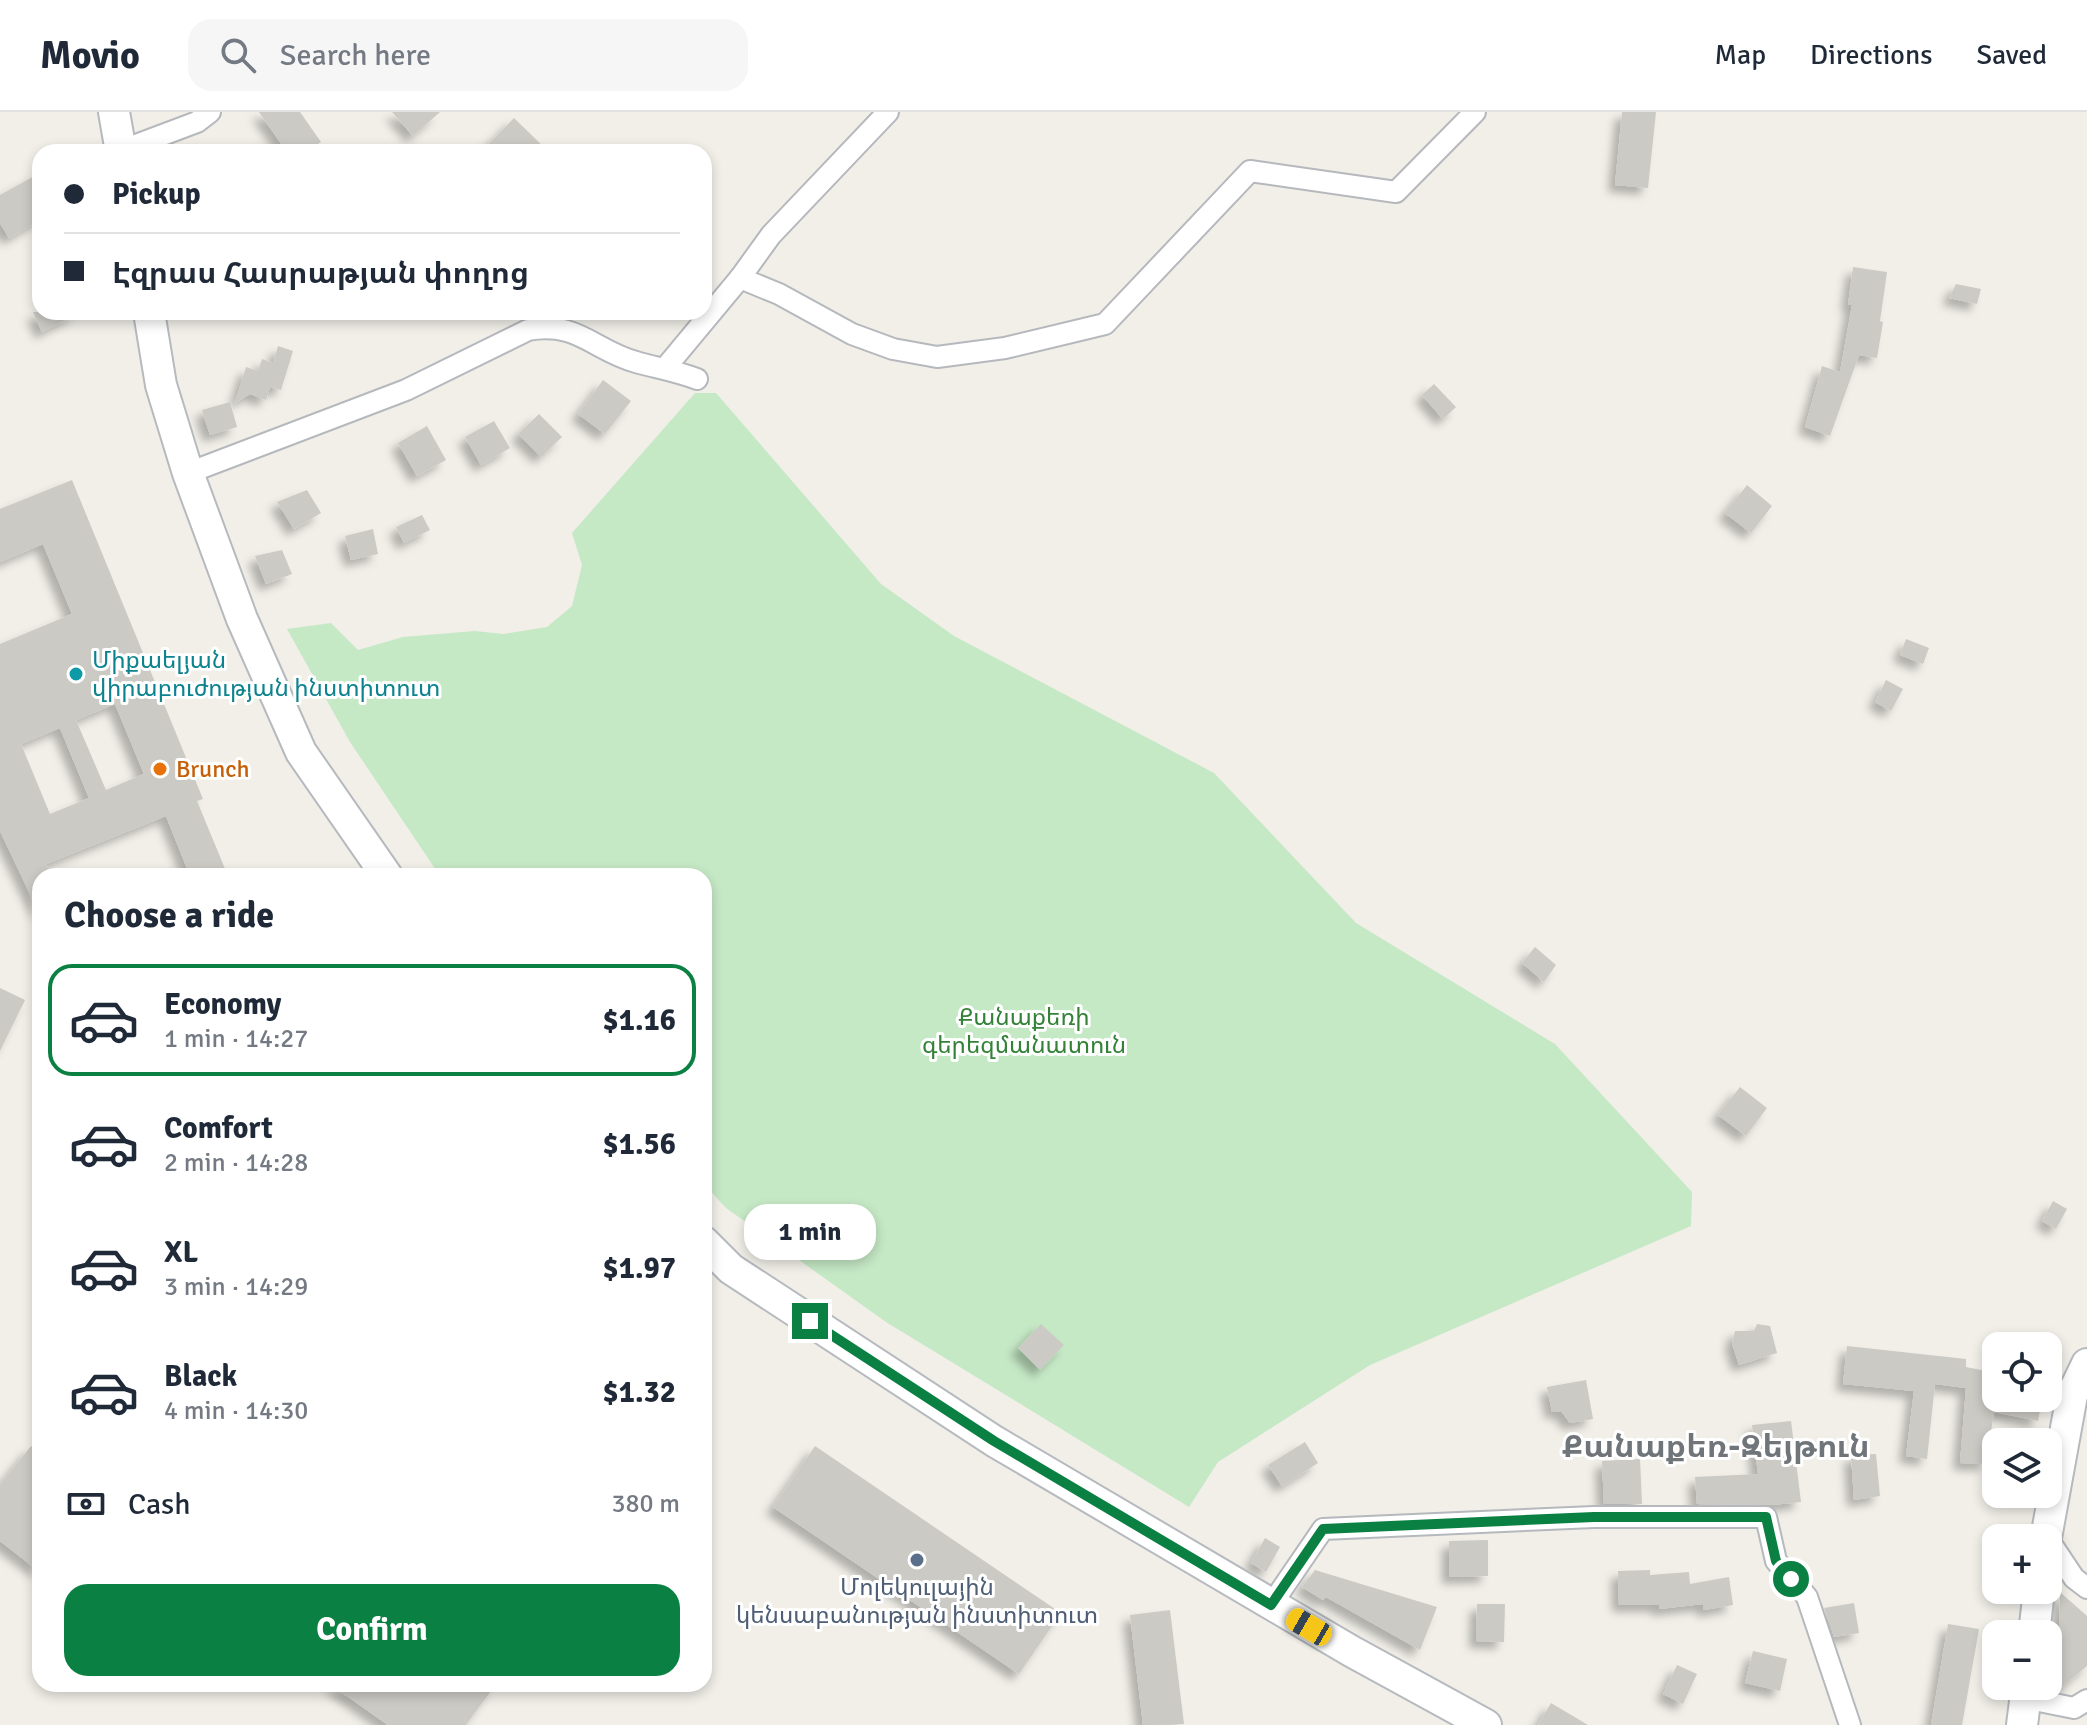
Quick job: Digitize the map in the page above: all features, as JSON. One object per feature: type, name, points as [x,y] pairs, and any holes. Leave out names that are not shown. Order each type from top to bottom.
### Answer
[{"type":"street","points":[[105,112],[115,144]]},
{"type":"street","points":[[114,112],[117,144]]},
{"type":"street","points":[[139,144],[197,122],[210,112]]},
{"type":"street","points":[[712,312],[771,235],[888,112]]},
{"type":"street","points":[[740,278],[779,294],[852,334],[893,349],[937,357],[1005,348],[1105,324],[1250,171],[1396,192],[1475,112]]},
{"type":"street","points":[[142,320],[153,389],[233,622],[295,757],[371,868]]},
{"type":"street","points":[[150,320],[161,385],[188,473],[242,619],[301,752],[381,868]]},
{"type":"street","points":[[666,367],[705,320]]},
{"type":"street","points":[[188,473],[406,390],[528,330],[550,326],[571,330],[635,362],[666,367],[697,379]]},
{"type":"street","points":[[712,1250],[731,1269],[994,1441],[1271,1605],[1486,1725]]},
{"type":"street","points":[[712,1258],[730,1275],[966,1435],[1283,1621],[1468,1725]]},
{"type":"street","points":[[2050,1524],[2087,1364]]},
{"type":"street","points":[[1271,1605],[1323,1529],[1594,1517],[1766,1517],[1776,1561],[1807,1597],[1850,1725]]},
{"type":"street","points":[[2062,1560],[2074,1578],[2087,1588]]},
{"type":"street","points":[[2025,1703],[2074,1708],[2087,1700]]},
{"type":"green space","name":"Քանաքեռի գերեզմանատուն","points":[[695,393],[716,393],[881,584],[954,636],[1214,773],[1356,923],[1555,1044],[1692,1192],[1691,1226],[1370,1365],[1218,1462],[1189,1507],[886,1322],[726,1208],[712,1193],[712,868],[435,868],[350,742],[287,629],[331,623],[358,650],[403,637],[475,631],[503,634],[547,627],[572,606],[582,565],[572,533]]},
{"type":"building","points":[[259,112],[300,112],[321,142],[318,144],[281,144]]},
{"type":"building","points":[[392,112],[440,112],[413,136]]},
{"type":"building","points":[[1622,112],[1656,112],[1648,188],[1615,185]]},
{"type":"building","points":[[514,118],[541,144],[489,144]]},
{"type":"building","points":[[32,177],[32,225],[9,238],[0,223],[0,195]]},
{"type":"building","points":[[1853,267],[1887,272],[1880,321],[1883,322],[1877,358],[1859,355],[1830,436],[1805,427],[1822,366],[1840,372],[1852,305],[1848,305]]},
{"type":"building","points":[[1956,284],[1981,289],[1977,304],[1949,298]]},
{"type":"building","points":[[37,320],[65,320],[42,332]]},
{"type":"building","points":[[278,346],[293,351],[281,390],[270,387],[266,400],[250,394],[235,403],[246,367],[258,371],[262,359],[273,363]]},
{"type":"building","points":[[603,380],[631,401],[605,434],[578,414]]},
{"type":"building","points":[[1434,384],[1456,407],[1443,419],[1422,395]]},
{"type":"building","points":[[230,402],[237,427],[210,435],[202,410]]},
{"type":"building","points":[[539,414],[562,437],[541,457],[518,434]]},
{"type":"building","points":[[494,421],[510,448],[481,465],[465,437]]},
{"type":"building","points":[[427,426],[446,460],[417,476],[398,443]]},
{"type":"building","name":"Միքաելյան վիրաբուժության ինստիտուտ","points":[[72,480],[203,799],[197,801],[225,868],[187,868],[166,816],[46,864],[48,868],[32,868],[32,898],[0,831],[0,644],[72,614],[43,544],[0,562],[0,509]],"holes":[[[115,704],[144,774],[106,790],[76,720]],[[60,728],[89,798],[50,814],[21,744]]]},
{"type":"building","points":[[1747,485],[1772,506],[1751,533],[1725,513]]},
{"type":"building","points":[[307,490],[321,513],[294,529],[277,502]]},
{"type":"building","points":[[422,515],[430,530],[404,543],[396,527]]},
{"type":"building","points":[[373,529],[378,554],[351,560],[345,536]]},
{"type":"building","points":[[282,550],[292,574],[266,584],[255,556]]},
{"type":"building","points":[[1906,639],[1929,648],[1923,664],[1900,655]]},
{"type":"building","points":[[1886,680],[1903,689],[1891,711],[1875,702]]},
{"type":"building","points":[[1535,947],[1556,965],[1544,982],[1522,963]]},
{"type":"building","points":[[0,988],[25,1000],[0,1051]]},
{"type":"building","points":[[1740,1087],[1767,1108],[1746,1136],[1718,1115]]},
{"type":"building","points":[[2053,1201],[2067,1209],[2056,1229],[2042,1221]]},
{"type":"building","points":[[1041,1324],[1064,1345],[1040,1370],[1018,1348]]},
{"type":"building","points":[[1757,1324],[1770,1326],[1777,1353],[1739,1365],[1732,1344],[1735,1331],[1754,1331]]},
{"type":"building","points":[[1847,1346],[1966,1359],[1966,1367],[1982,1370],[1982,1412],[1994,1412],[1992,1428],[1982,1428],[1982,1464],[1960,1463],[1966,1388],[1935,1384],[1927,1459],[1906,1456],[1914,1391],[1843,1384]]},
{"type":"building","points":[[1586,1380],[1593,1419],[1570,1423],[1561,1411],[1552,1412],[1547,1387]]},
{"type":"building","points":[[1994,1412],[2040,1412],[2038,1421]]},
{"type":"building","points":[[1791,1421],[1801,1502],[1772,1505],[1697,1504],[1695,1477],[1758,1474],[1752,1425]]},
{"type":"building","points":[[1305,1442],[1318,1463],[1282,1486],[1268,1465]]},
{"type":"building","name":"Մոլեկուլային կենսաբանության ինստիտուտ","points":[[815,1446],[1061,1613],[1019,1674],[773,1507]]},
{"type":"building","points":[[32,1447],[32,1566],[0,1541],[0,1485]]},
{"type":"building","points":[[1876,1454],[1880,1496],[1854,1500],[1851,1455]]},
{"type":"building","points":[[1640,1459],[1642,1504],[1604,1504],[1602,1461]]},
{"type":"building","points":[[1265,1538],[1280,1547],[1266,1572],[1251,1563]]},
{"type":"building","points":[[1488,1540],[1488,1576],[1449,1577],[1449,1541]]},
{"type":"building","points":[[1315,1570],[1437,1607],[1420,1650],[1326,1597],[1323,1600],[1302,1587]]},
{"type":"building","points":[[1650,1570],[1650,1575],[1689,1572],[1690,1584],[1729,1577],[1733,1605],[1704,1610],[1703,1604],[1659,1609],[1659,1605],[1619,1605],[1618,1571]]},
{"type":"building","points":[[2062,1594],[2087,1616],[2087,1666],[2062,1687],[2062,1620],[2059,1620]]},
{"type":"building","points":[[1854,1603],[1859,1633],[1834,1637],[1824,1608]]},
{"type":"building","points":[[1477,1604],[1505,1604],[1504,1642],[1476,1641]]},
{"type":"building","points":[[1170,1610],[1184,1724],[1143,1725],[1130,1615]]},
{"type":"building","points":[[1948,1624],[1979,1629],[1962,1725],[1931,1725]]},
{"type":"building","points":[[1753,1651],[1787,1659],[1780,1691],[1745,1683]]},
{"type":"building","points":[[1677,1665],[1697,1674],[1683,1704],[1663,1694]]},
{"type":"building","points":[[341,1692],[490,1692],[466,1725],[388,1725]]},
{"type":"building","points":[[1551,1703],[1588,1725],[1538,1725]]},
{"type":"place","name":"Միքաելյան վիրաբուժության ինստիտուտ","points":[[76,674]]},
{"type":"place","name":"Brunch","points":[[160,769]]},
{"type":"place","name":"Մոլեկուլային կենսաբանության ինստիտուտ","points":[[917,1560]]},
{"type":"district","name":"Քանաքեռ-Զեյթուն","points":[[1716,1446]]},
{"type":"route","points":[[810,1321],[994,1441],[1271,1605],[1323,1529],[1594,1517],[1766,1517],[1776,1561],[1791,1579]]}]
